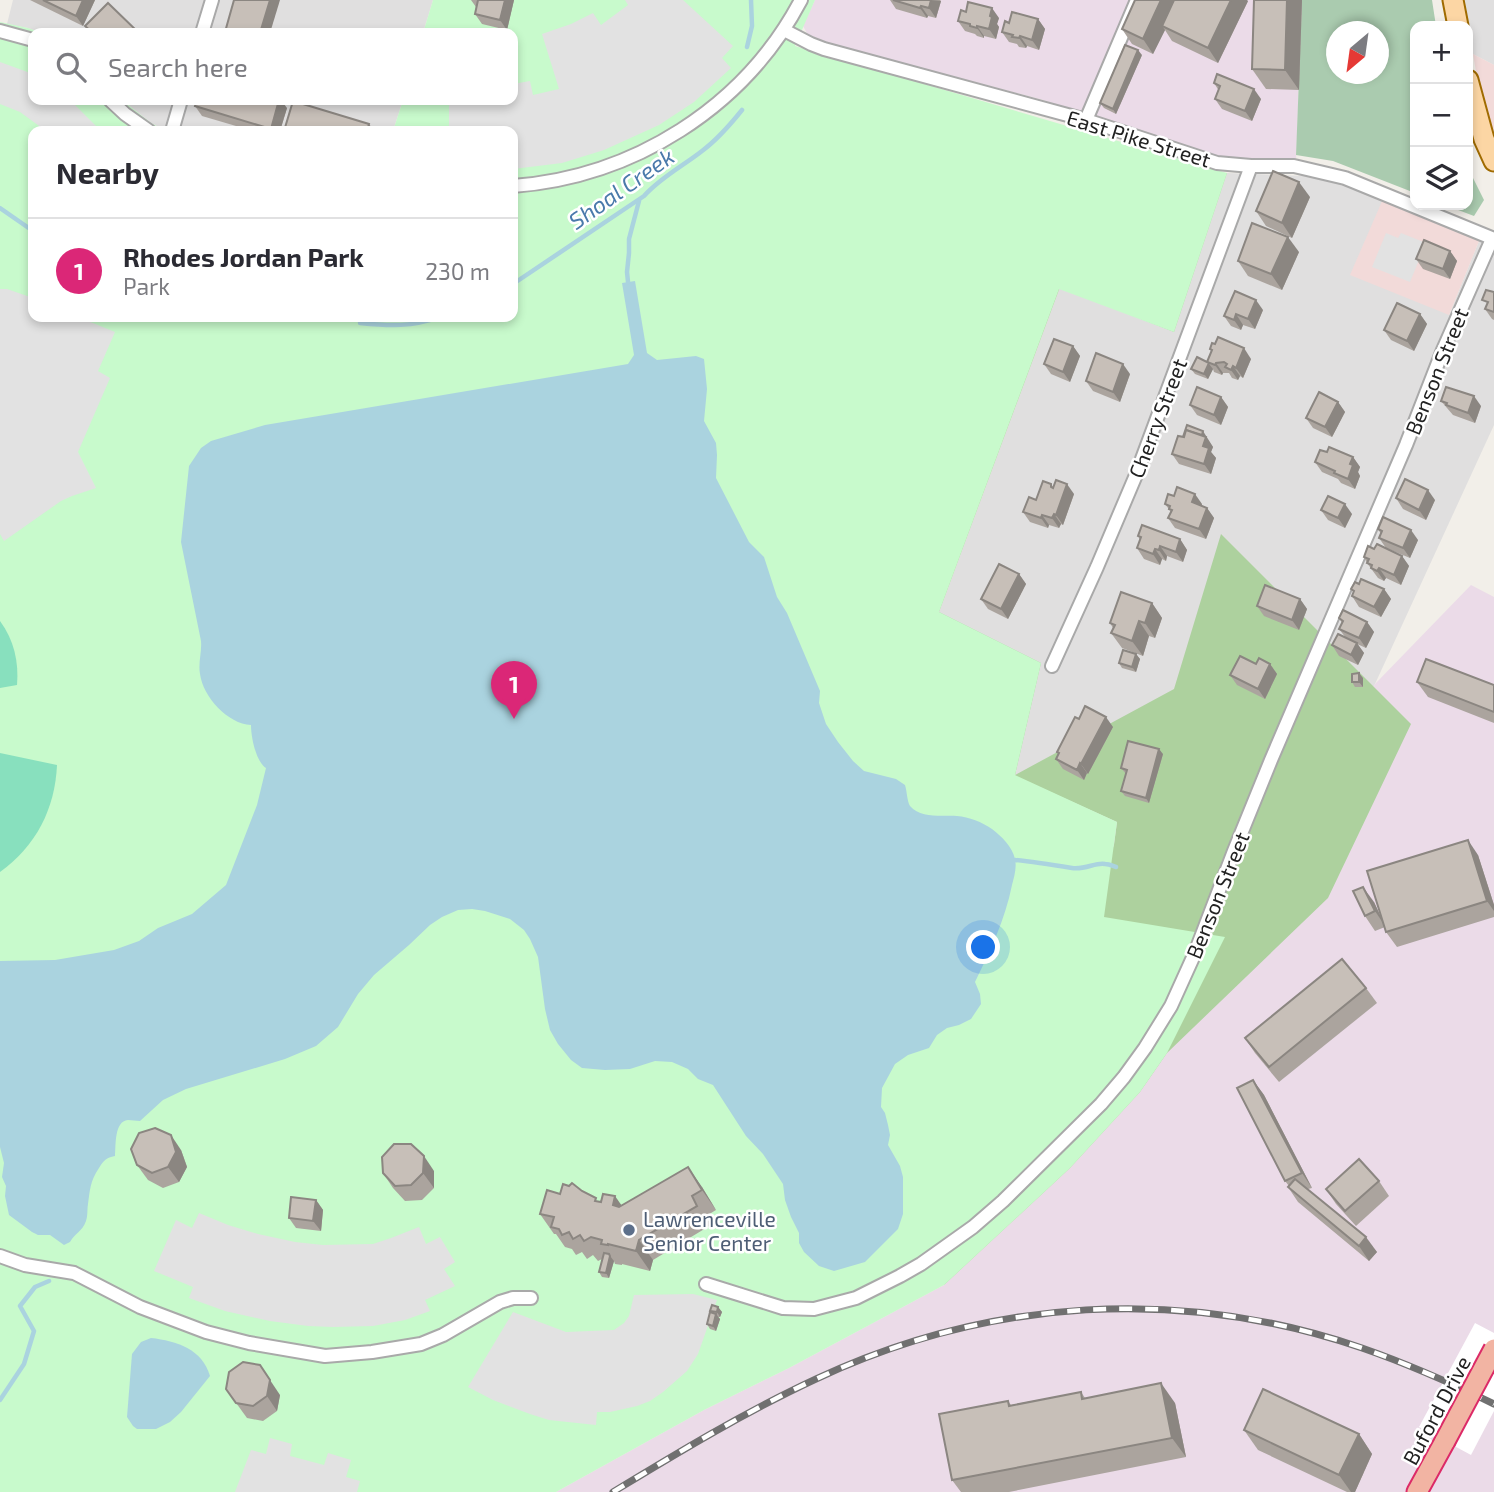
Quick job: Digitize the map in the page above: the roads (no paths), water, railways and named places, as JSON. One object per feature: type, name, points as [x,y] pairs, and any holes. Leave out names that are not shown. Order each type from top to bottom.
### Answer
[{"type":"highway","name":"Buford Drive","points":[[1417,1492],[1494,1349]]},
{"type":"main road","points":[[1453,0],[1457,21]]},
{"type":"main road","points":[[1469,84],[1484,138],[1494,161]]},
{"type":"street","points":[[204,28],[212,0]]},
{"type":"street","points":[[518,186],[581,175],[626,160],[680,131],[737,85],[784,30],[801,0]]},
{"type":"street","points":[[1086,120],[1137,0]]},
{"type":"street","points":[[0,30],[28,38]]},
{"type":"street","name":"East Pike Street","points":[[784,30],[824,49],[1086,120],[1217,163],[1293,166],[1345,178],[1493,239]]},
{"type":"street","points":[[115,105],[142,126]]},
{"type":"street","points":[[173,126],[180,105]]},
{"type":"street","name":"Cherry Street","points":[[1052,666],[1136,475],[1251,166]]},
{"type":"street","name":"Benson Street","points":[[706,1284],[783,1308],[814,1310],[856,1298],[900,1276],[953,1242],[993,1209],[1101,1104],[1124,1077],[1171,1006],[1195,953],[1271,760],[1406,445],[1443,350],[1493,239]]},
{"type":"street","points":[[0,1256],[25,1265],[74,1273],[139,1307],[206,1332],[249,1343],[325,1356],[421,1344],[443,1335],[500,1302],[513,1297],[531,1298]]},
{"type":"water","points":[[635,281],[647,353],[657,360],[696,356],[704,359],[707,389],[704,421],[716,443],[716,478],[749,542],[764,557],[777,597],[787,613],[820,691],[819,703],[826,724],[853,761],[864,771],[896,779],[905,785],[909,804],[915,810],[926,815],[966,817],[984,824],[1006,842],[1015,859],[1015,872],[1005,911],[975,982],[981,1004],[971,1019],[947,1028],[937,1035],[929,1048],[908,1055],[895,1064],[882,1088],[881,1107],[890,1135],[888,1145],[903,1177],[903,1214],[898,1229],[865,1262],[834,1271],[819,1266],[804,1252],[799,1243],[799,1233],[785,1200],[783,1184],[763,1154],[746,1136],[713,1085],[698,1079],[688,1069],[672,1062],[655,1061],[630,1069],[605,1070],[582,1068],[571,1060],[550,1030],[538,957],[530,939],[524,930],[510,919],[472,909],[458,910],[430,925],[374,975],[358,994],[338,1027],[316,1046],[285,1059],[186,1089],[163,1100],[140,1121],[123,1121],[118,1129],[115,1156],[104,1161],[94,1177],[87,1219],[80,1230],[64,1245],[50,1235],[32,1232],[9,1215],[6,1186],[2,1177],[4,1163],[0,1147],[0,961],[55,960],[114,950],[139,941],[158,928],[192,914],[226,885],[257,805],[266,768],[257,755],[251,725],[234,720],[218,708],[202,683],[201,641],[181,542],[189,466],[201,448],[211,441],[265,425],[628,364],[634,355],[622,283]]},
{"type":"water","points":[[151,1338],[179,1344],[195,1353],[210,1376],[170,1422],[156,1429],[137,1429],[127,1417],[132,1354],[141,1342]]},
{"type":"waterway","name":"Shoal Creek","points":[[747,47],[752,26],[751,0]]},
{"type":"waterway","name":"Shoal Creek","points":[[518,281],[644,196],[713,142],[742,110]]},
{"type":"waterway","points":[[628,282],[629,239],[639,201]]},
{"type":"waterway","name":"Shoal Creek","points":[[0,208],[28,228]]},
{"type":"waterway","name":"Shoal Creek","points":[[360,323],[401,325],[423,322]]},
{"type":"waterway","points":[[1015,860],[1072,868],[1102,864],[1116,867]]},
{"type":"waterway","name":"Shoal Creek","points":[[0,1400],[24,1364],[34,1331],[20,1306],[35,1287],[49,1281]]},
{"type":"railway","points":[[613,1492],[764,1405],[816,1379],[882,1352],[949,1331],[1017,1317],[1086,1310],[1155,1309],[1225,1315],[1294,1328],[1379,1354],[1494,1404]]},
{"type":"place","name":"Rhodes Jordan Park","points":[[514,719]]},
{"type":"place","name":"Lawrenceville Senior Center","points":[[629,1230]]}]
